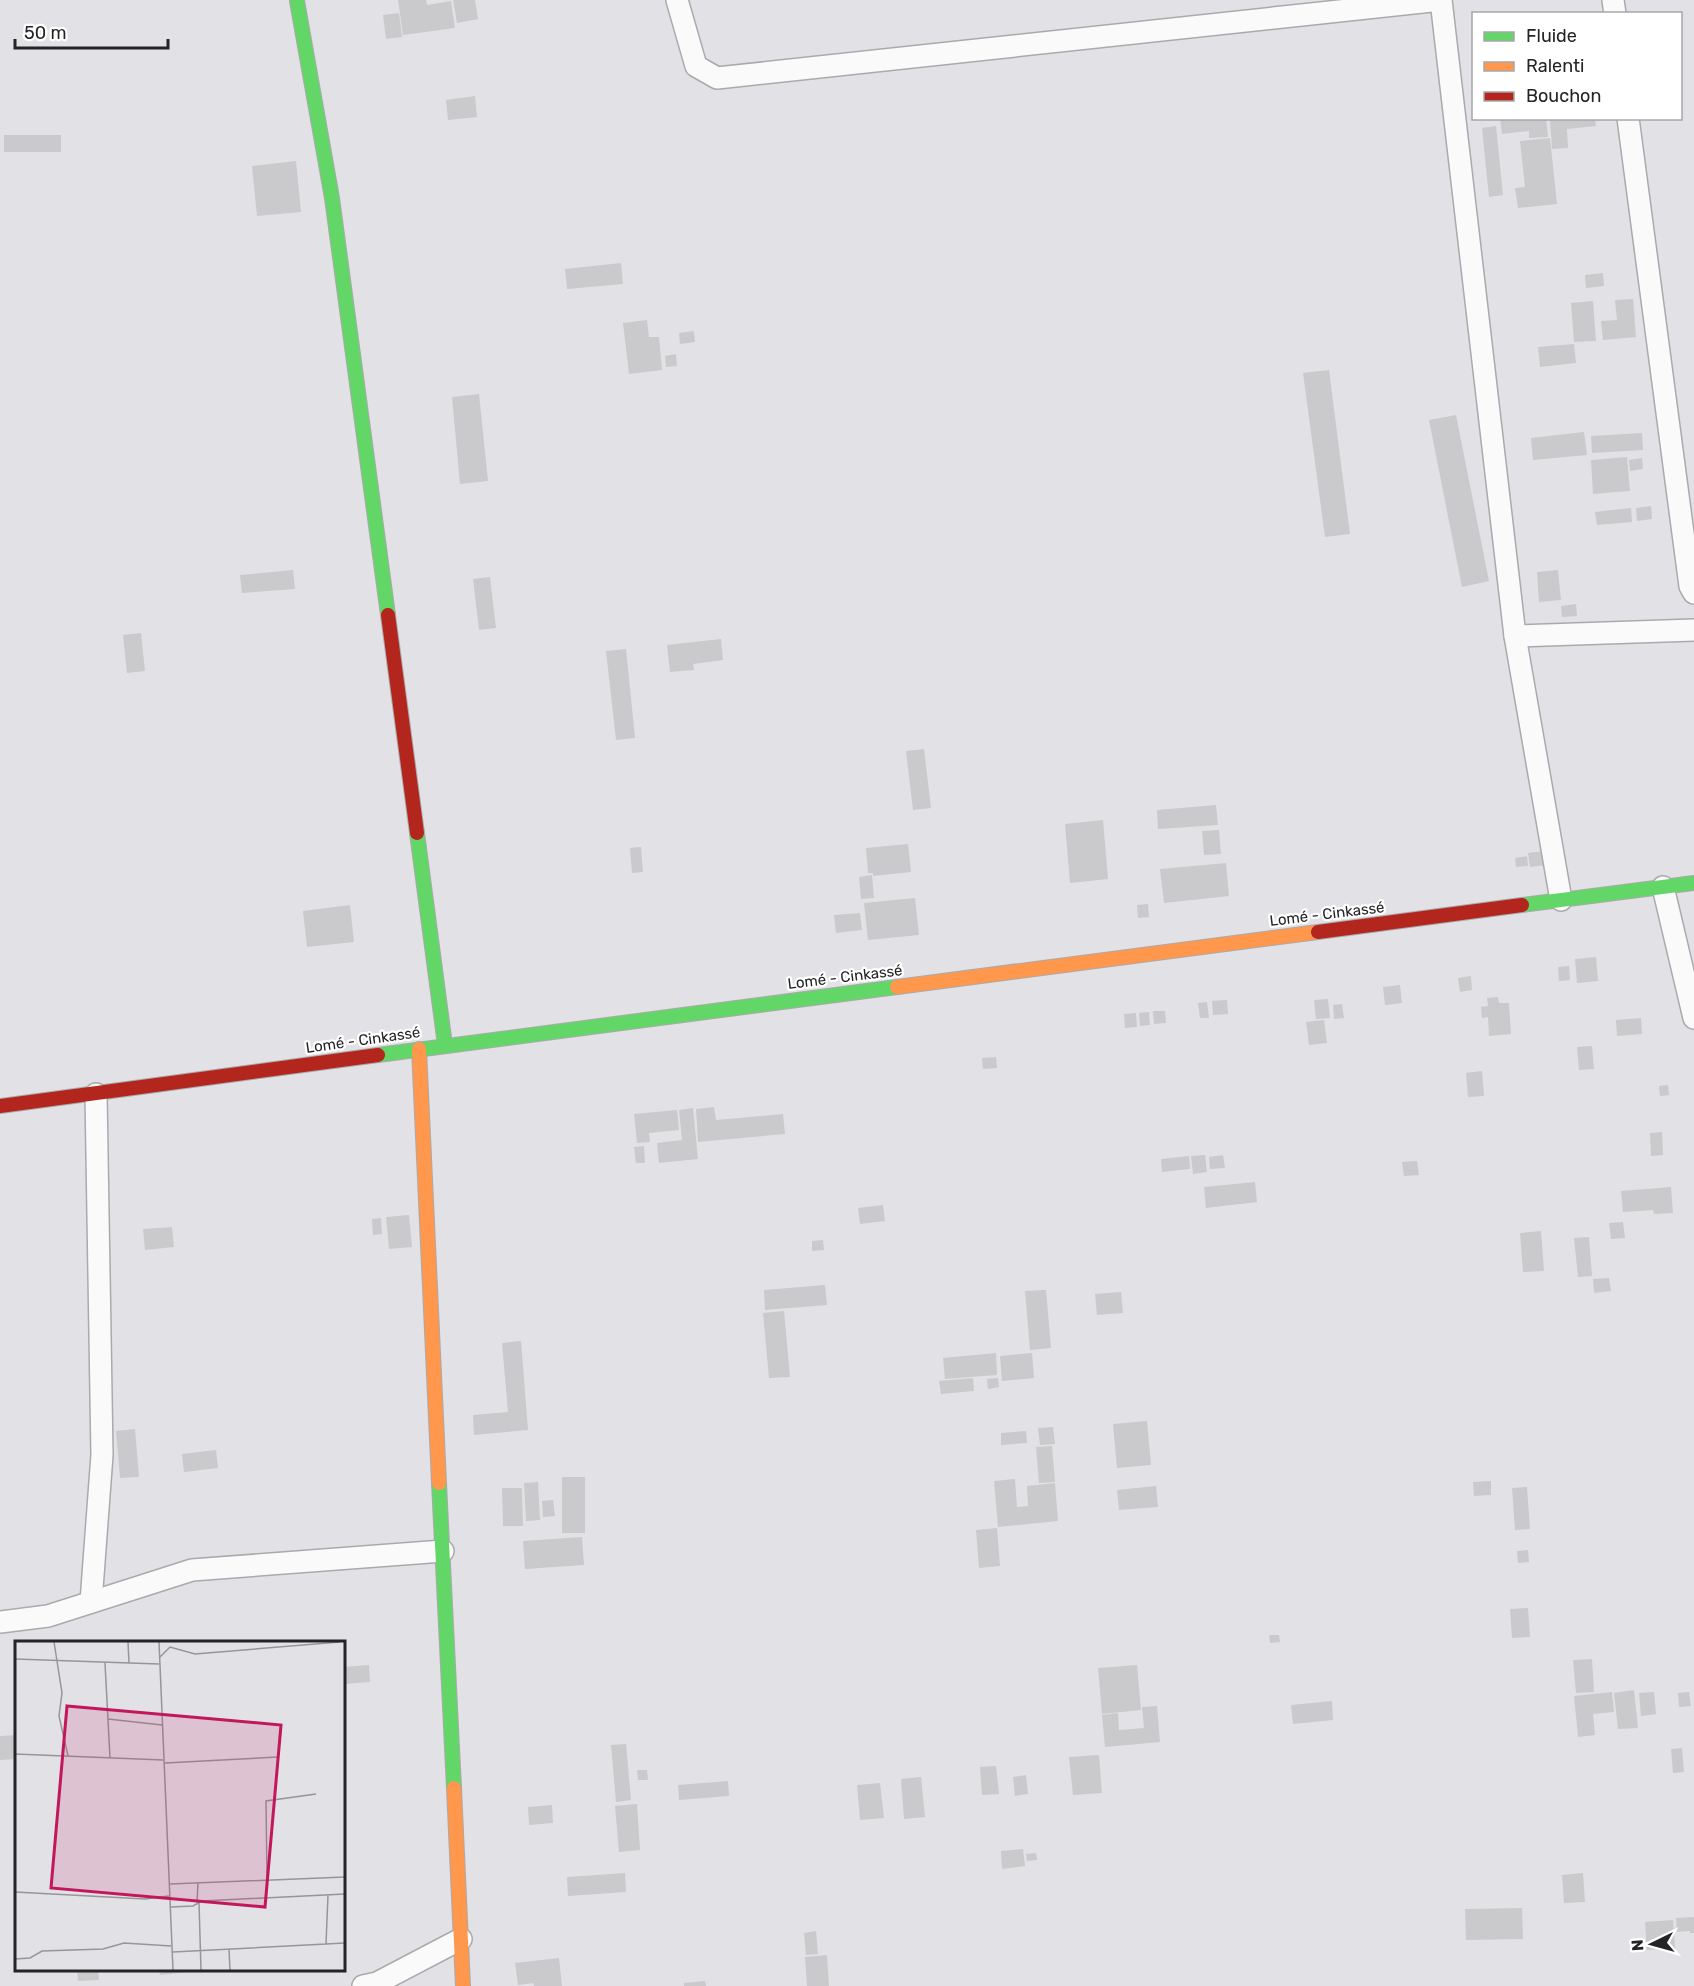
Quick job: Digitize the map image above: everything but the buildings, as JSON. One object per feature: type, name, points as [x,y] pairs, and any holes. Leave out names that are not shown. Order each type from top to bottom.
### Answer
[{"type":"main road","points":[[297,1],[332,198],[445,1045]]},
{"type":"main road","name":"Lomé - Cinkassé","points":[[0,1106],[445,1045],[1694,883]]},
{"type":"main road","points":[[419,1049],[463,1986]]},
{"type":"street","points":[[676,0],[696,66],[717,78],[1441,0],[1515,636],[1561,900]]},
{"type":"street","points":[[1628,120],[1690,586],[1694,592]]},
{"type":"street","points":[[1515,636],[1694,630]]},
{"type":"street","points":[[1663,887],[1694,1018]]},
{"type":"street","points":[[91,1602],[102,1455],[96,1094]]},
{"type":"street","points":[[0,1622],[48,1616],[192,1570],[443,1551]]},
{"type":"street","points":[[363,1986],[377,1983],[461,1940]]},
{"type":"traffic: fast","points":[[297,1],[332,198],[388,615]]},
{"type":"traffic: fast","points":[[417,833],[445,1045]]},
{"type":"traffic: fast","points":[[1522,905],[1694,883]]},
{"type":"traffic: fast","points":[[378,1055],[897,987]]},
{"type":"traffic: fast","points":[[439,1483],[454,1788]]},
{"type":"traffic: slow","points":[[897,987],[1318,932]]},
{"type":"traffic: slow","points":[[419,1049],[439,1483]]},
{"type":"traffic: slow","points":[[454,1788],[463,1986]]},
{"type":"traffic: jam","points":[[388,615],[417,833]]},
{"type":"traffic: jam","points":[[1318,932],[1522,905]]},
{"type":"traffic: jam","points":[[0,1106],[378,1055]]}]
